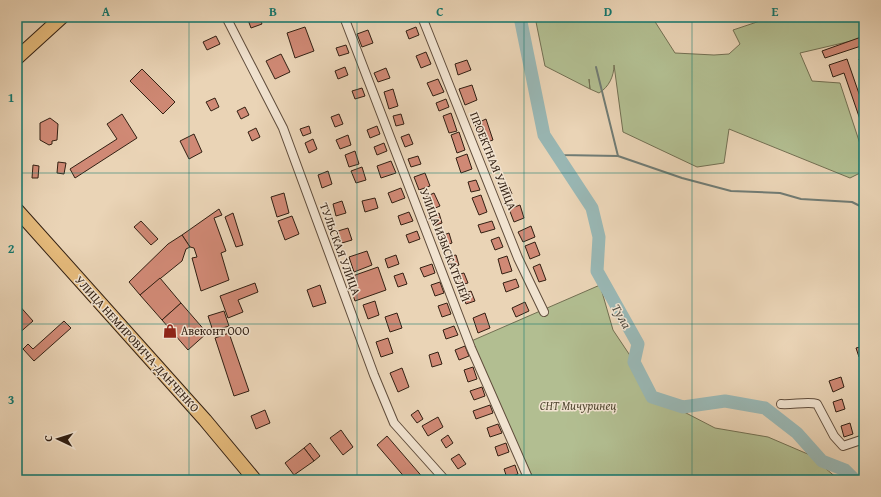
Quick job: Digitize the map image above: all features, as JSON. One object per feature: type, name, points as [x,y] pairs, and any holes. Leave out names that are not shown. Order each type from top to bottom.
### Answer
[{"type":"main road","points":[[17,58],[62,17]]},
{"type":"main road","name":"УЛИЦА НЕМИРОВИЧА-ДАНЧЕНКО","points":[[17,210],[220,437],[255,480]]},
{"type":"street","name":"ТУЛЬСКАЯ УЛИЦА","points":[[226,17],[283,128],[374,376],[394,423],[445,480]]},
{"type":"street","name":"УЛИЦА ИЗЫСКАТЕЛЕЙ","points":[[344,17],[471,348],[529,480]]},
{"type":"street","name":"ПРОЕКТНАЯ УЛИЦА","points":[[422,17],[518,258],[544,312]]},
{"type":"street","points":[[781,404],[794,405],[813,402],[817,404],[834,436],[843,446],[864,439]]},
{"type":"green space","points":[[535,17],[652,17],[675,53],[714,55],[729,54],[740,44],[733,30],[772,17],[864,17],[864,38],[800,53],[812,81],[840,83],[864,156],[864,171],[850,178],[729,129],[724,163],[697,167],[623,132],[614,65],[610,81],[606,88],[599,93],[545,66]]},
{"type":"green space","name":"СНТ Мичуринец","points":[[600,285],[613,330],[659,399],[715,428],[768,437],[810,455],[839,480],[534,480],[469,342]]},
{"type":"building","points":[[259,17],[262,24],[251,28],[248,20]]},
{"type":"building","points":[[305,27],[314,51],[295,58],[287,33]]},
{"type":"building","points":[[416,27],[419,35],[409,39],[406,31]]},
{"type":"building","points":[[368,30],[373,43],[362,47],[357,34]]},
{"type":"building","points":[[216,36],[220,44],[207,50],[203,42]]},
{"type":"building","points":[[864,36],[864,45],[825,58],[822,51]]},
{"type":"building","points":[[346,45],[349,53],[339,56],[336,48]]},
{"type":"building","points":[[426,52],[431,64],[421,68],[416,56]]},
{"type":"building","points":[[281,54],[290,72],[275,79],[266,61]]},
{"type":"building","points":[[864,57],[864,74],[859,59]]},
{"type":"building","points":[[847,59],[864,108],[864,131],[844,73],[833,77],[829,65]]},
{"type":"building","points":[[467,60],[471,70],[458,75],[455,64]]},
{"type":"building","points":[[345,67],[348,75],[338,79],[335,71]]},
{"type":"building","points":[[386,68],[390,78],[378,82],[374,73]]},
{"type":"building","points":[[142,69],[175,102],[163,114],[130,81]]},
{"type":"building","points":[[438,79],[444,92],[433,96],[427,83]]},
{"type":"building","points":[[472,85],[477,100],[465,105],[459,89]]},
{"type":"building","points":[[362,88],[365,96],[355,99],[352,91]]},
{"type":"building","points":[[393,89],[398,106],[389,109],[384,92]]},
{"type":"building","points":[[215,98],[219,107],[211,111],[206,102]]},
{"type":"building","points":[[446,99],[449,107],[439,111],[436,103]]},
{"type":"building","points":[[245,107],[249,115],[241,119],[237,111]]},
{"type":"building","points":[[451,113],[457,131],[449,133],[443,116]]},
{"type":"building","points":[[122,114],[137,138],[75,178],[70,169],[117,139],[107,124]]},
{"type":"building","points":[[339,114],[343,124],[335,127],[331,117]]},
{"type":"building","points":[[401,114],[404,124],[396,126],[393,116]]},
{"type":"building","points":[[50,118],[58,124],[57,140],[52,141],[52,144],[49,145],[40,140],[40,123]]},
{"type":"building","points":[[486,119],[493,140],[482,144],[475,124]]},
{"type":"building","points":[[309,126],[311,133],[303,136],[300,129]]},
{"type":"building","points":[[377,126],[380,134],[370,138],[367,130]]},
{"type":"building","points":[[256,128],[260,137],[252,141],[248,132]]},
{"type":"building","points":[[459,132],[465,150],[457,153],[451,135]]},
{"type":"building","points":[[194,134],[202,152],[189,159],[180,141]]},
{"type":"building","points":[[409,134],[413,144],[405,147],[401,137]]},
{"type":"building","points":[[348,135],[351,145],[340,149],[336,140]]},
{"type":"building","points":[[313,139],[317,149],[309,153],[305,143]]},
{"type":"building","points":[[384,143],[387,151],[377,155],[374,147]]},
{"type":"building","points":[[355,151],[359,164],[349,167],[345,155]]},
{"type":"building","points":[[467,154],[472,169],[461,173],[456,158]]},
{"type":"building","points":[[418,156],[421,164],[411,167],[408,159]]},
{"type":"building","points":[[391,161],[396,173],[381,178],[377,166]]},
{"type":"building","points":[[58,162],[66,163],[64,174],[57,173]]},
{"type":"building","points":[[33,165],[39,166],[38,178],[32,178]]},
{"type":"building","points":[[362,167],[366,180],[356,183],[351,171]]},
{"type":"building","points":[[328,171],[332,184],[322,188],[318,175]]},
{"type":"building","points":[[425,173],[430,186],[419,190],[414,177]]},
{"type":"building","points":[[476,180],[480,190],[471,192],[468,182]]},
{"type":"building","points":[[509,187],[512,194],[506,197],[504,189]]},
{"type":"building","points":[[401,188],[405,198],[392,203],[388,193]]},
{"type":"building","points":[[284,193],[289,213],[277,217],[271,197]]},
{"type":"building","points":[[434,193],[440,206],[428,211],[423,198]]},
{"type":"building","points":[[481,195],[487,212],[479,215],[472,198]]},
{"type":"building","points":[[375,198],[378,208],[365,212],[362,201]]},
{"type":"building","points":[[342,201],[346,213],[336,216],[333,204]]},
{"type":"building","points":[[520,205],[524,218],[514,222],[509,209]]},
{"type":"building","points":[[219,209],[222,215],[214,218],[226,251],[221,253],[229,280],[201,291],[192,258],[197,257],[194,248],[190,247],[182,235]]},
{"type":"building","points":[[409,212],[413,221],[401,225],[398,216]]},
{"type":"building","points":[[233,213],[243,245],[236,247],[225,217]]},
{"type":"building","points":[[439,213],[442,223],[434,226],[431,216]]},
{"type":"building","points":[[292,216],[299,234],[285,240],[278,221]]},
{"type":"building","points":[[141,221],[158,239],[151,245],[134,227]]},
{"type":"building","points":[[492,221],[495,229],[481,233],[478,225]]},
{"type":"building","points":[[531,226],[535,237],[523,242],[518,232]]},
{"type":"building","points":[[348,228],[352,240],[342,243],[338,231]]},
{"type":"building","points":[[417,231],[420,239],[409,243],[406,235]]},
{"type":"building","points":[[449,233],[452,243],[444,246],[441,236]]},
{"type":"building","points":[[182,235],[190,247],[186,249],[182,261],[140,295],[129,282],[168,244]]},
{"type":"building","points":[[499,237],[503,247],[495,250],[491,240]]},
{"type":"building","points":[[535,242],[540,255],[530,259],[525,246]]},
{"type":"building","points":[[367,251],[372,265],[354,272],[349,257]]},
{"type":"building","points":[[396,255],[399,264],[388,268],[385,259]]},
{"type":"building","points":[[456,255],[459,265],[451,267],[447,257]]},
{"type":"building","points":[[507,256],[512,271],[502,274],[498,259]]},
{"type":"building","points":[[432,264],[435,273],[424,277],[420,268]]},
{"type":"building","points":[[540,264],[546,280],[539,282],[533,267]]},
{"type":"building","points":[[378,267],[386,290],[355,301],[347,278]]},
{"type":"building","points":[[403,273],[407,284],[398,287],[394,276]]},
{"type":"building","points":[[464,273],[468,283],[460,285],[456,275]]},
{"type":"building","points":[[160,278],[181,303],[162,320],[140,295]]},
{"type":"building","points":[[516,279],[519,287],[506,292],[503,283]]},
{"type":"building","points":[[440,282],[444,293],[435,296],[431,285]]},
{"type":"building","points":[[255,283],[258,292],[238,300],[243,312],[228,318],[220,296]]},
{"type":"building","points":[[320,285],[326,303],[313,307],[307,290]]},
{"type":"building","points":[[471,291],[475,301],[466,304],[463,294]]},
{"type":"building","points":[[375,301],[379,315],[368,319],[363,305]]},
{"type":"building","points":[[525,302],[529,311],[516,317],[512,308]]},
{"type":"building","points":[[17,303],[33,321],[17,335]]},
{"type":"building","points":[[181,303],[207,333],[188,350],[162,320]]},
{"type":"building","points":[[447,303],[451,314],[442,317],[438,306]]},
{"type":"building","points":[[224,311],[229,326],[213,331],[208,316]]},
{"type":"building","points":[[397,313],[402,328],[390,332],[385,317]]},
{"type":"building","points":[[485,313],[490,328],[478,333],[473,318]]},
{"type":"building","points":[[64,321],[71,328],[34,361],[23,349],[28,344],[33,349]]},
{"type":"building","points":[[454,326],[458,335],[446,339],[443,330]]},
{"type":"building","points":[[229,333],[249,391],[234,396],[215,338]]},
{"type":"building","points":[[388,338],[393,353],[381,357],[376,342]]},
{"type":"building","points":[[465,346],[469,356],[459,360],[455,350]]},
{"type":"building","points":[[864,346],[864,355],[859,357],[856,348]]},
{"type":"building","points":[[438,352],[442,364],[432,367],[429,355]]},
{"type":"building","points":[[473,367],[477,379],[468,382],[464,370]]},
{"type":"building","points":[[402,368],[409,387],[398,392],[390,373]]},
{"type":"building","points":[[841,377],[844,387],[833,392],[829,381]]},
{"type":"building","points":[[482,387],[485,396],[474,400],[470,391]]},
{"type":"building","points":[[842,399],[845,409],[836,412],[833,402]]},
{"type":"building","points":[[490,405],[493,413],[476,419],[473,411]]},
{"type":"building","points":[[265,410],[270,423],[256,429],[251,416]]},
{"type":"building","points":[[418,410],[423,419],[417,423],[411,415]]},
{"type":"building","points":[[438,417],[443,427],[428,436],[422,426]]},
{"type":"building","points":[[850,423],[853,434],[844,437],[841,426]]},
{"type":"building","points":[[498,424],[502,433],[490,437],[487,428]]},
{"type":"building","points":[[341,430],[353,447],[343,455],[330,438]]},
{"type":"building","points":[[448,435],[453,443],[446,448],[441,440]]},
{"type":"building","points":[[387,436],[425,480],[407,480],[377,445]]},
{"type":"building","points":[[310,443],[320,456],[314,461],[304,448]]},
{"type":"building","points":[[506,443],[509,452],[498,456],[495,447]]},
{"type":"building","points":[[304,448],[314,461],[294,475],[285,463]]},
{"type":"building","points":[[459,454],[466,464],[458,469],[451,459]]},
{"type":"building","points":[[515,465],[518,474],[507,478],[504,469]]},
{"type":"building","points":[[217,476],[218,480],[167,480]]},
{"type":"waterway","name":"Тула","points":[[520,17],[544,135],[592,208],[599,237],[597,271],[638,344],[634,362],[652,397],[683,407],[725,401],[765,408],[797,433],[822,461],[845,470],[855,480]]},
{"type":"waterway","points":[[596,67],[618,156]]},
{"type":"waterway","points":[[544,135],[561,155],[618,156],[682,178],[731,191],[780,193],[801,199],[852,202],[864,208]]},
{"type":"place","name":"Авеконт ООО","points":[[170,331]]}]
